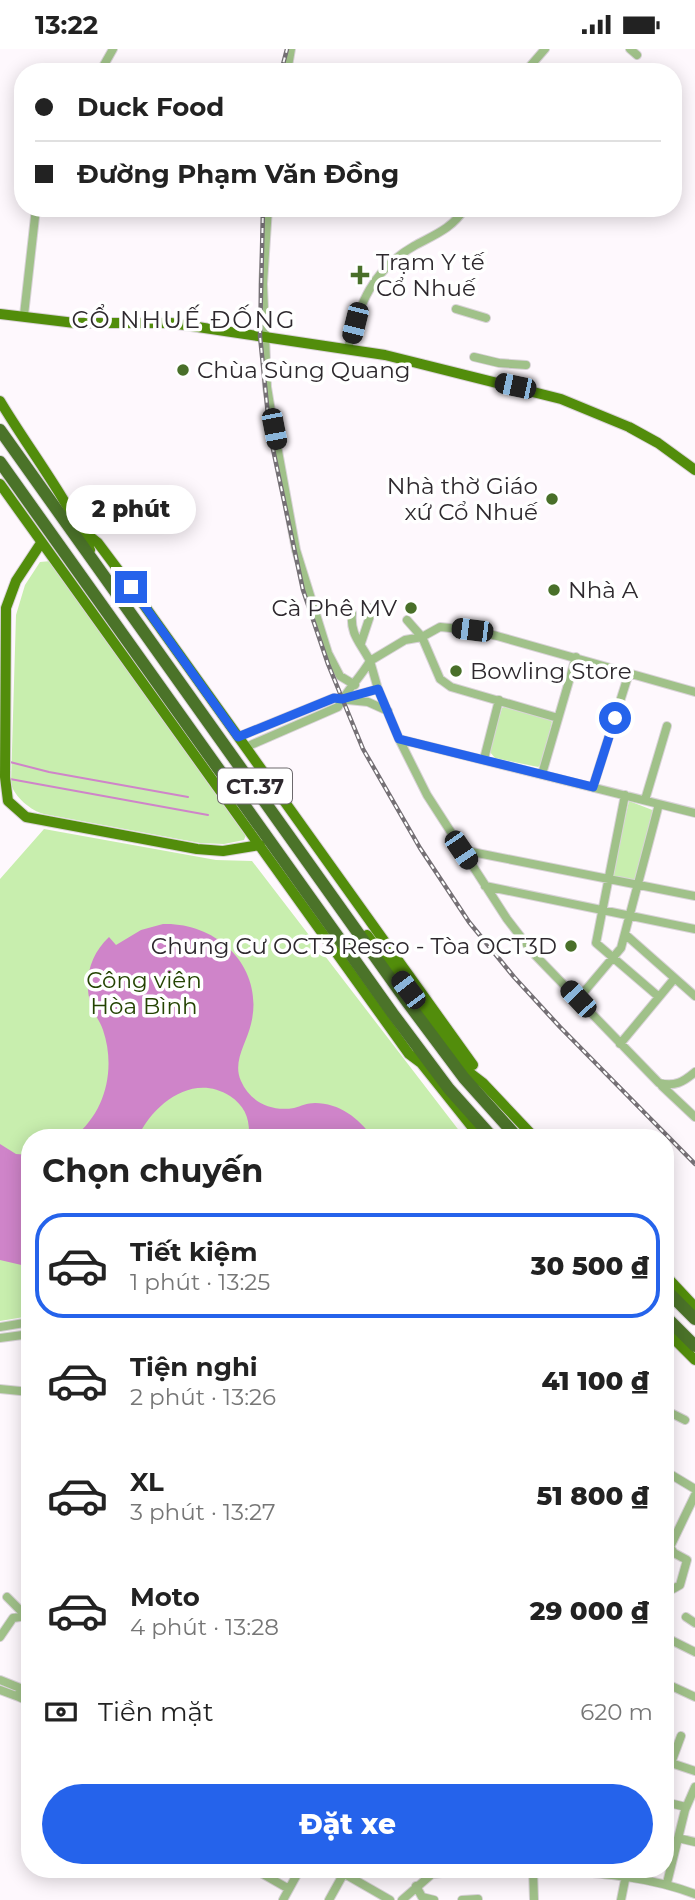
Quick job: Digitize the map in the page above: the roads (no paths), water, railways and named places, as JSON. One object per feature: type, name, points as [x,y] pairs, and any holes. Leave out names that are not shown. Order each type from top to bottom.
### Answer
[{"type":"highway","name":"CT.37","points":[[0,430],[408,1003],[464,1078],[510,1129]]},
{"type":"highway","name":"CT.37","points":[[0,462],[393,1014],[449,1089],[485,1129]]},
{"type":"highway","points":[[674,1298],[695,1319]]},
{"type":"highway","points":[[674,1327],[695,1348]]},
{"type":"main road","points":[[0,314],[75,323],[171,323],[348,348],[457,372],[561,399],[658,443],[695,470]]},
{"type":"main road","points":[[0,401],[81,529],[90,550],[330,886],[470,1073],[526,1129]]},
{"type":"main road","points":[[0,412],[10,419]]},
{"type":"main road","points":[[0,468],[310,898],[416,1048],[421,1062]]},
{"type":"main road","points":[[0,484],[409,1054],[421,1062],[474,1129]]},
{"type":"main road","points":[[81,529],[98,543],[475,1068],[483,1083]]},
{"type":"main road","points":[[41,543],[16,581],[6,608],[5,806],[26,817],[197,849],[223,851],[260,845]]},
{"type":"main road","points":[[674,1285],[695,1307]]},
{"type":"main road","points":[[674,1339],[695,1360]]},
{"type":"street","points":[[533,63],[545,49]]},
{"type":"street","points":[[24,315],[35,217]]},
{"type":"street","points":[[267,217],[263,284],[267,387],[296,550],[328,653],[340,676],[355,685]]},
{"type":"street","points":[[348,348],[363,299],[378,277],[400,255],[450,227],[458,217]]},
{"type":"street","points":[[456,309],[486,318]]},
{"type":"street","points":[[474,357],[499,363],[526,365]]},
{"type":"street","points":[[361,643],[370,608]]},
{"type":"street","points":[[352,613],[354,637],[361,643],[370,661],[378,689],[399,739],[427,795],[485,886],[534,954],[695,1117]]},
{"type":"street","points":[[407,620],[422,637],[440,679],[451,687],[558,718]]},
{"type":"street","points":[[246,747],[338,707],[370,661],[405,640],[422,637],[440,627],[472,630],[695,692]]},
{"type":"street","points":[[542,774],[576,657]]},
{"type":"street","points":[[593,787],[629,673]]},
{"type":"street","points":[[342,699],[378,689]]},
{"type":"street","points":[[238,737],[334,698],[368,702],[388,711]]},
{"type":"street","points":[[484,759],[499,700]]},
{"type":"street","points":[[645,800],[667,726]]},
{"type":"street","points":[[399,739],[695,813]]},
{"type":"street","points":[[625,795],[596,943],[659,997]]},
{"type":"street","points":[[578,999],[613,959],[626,936],[659,804]]},
{"type":"street","points":[[461,850],[695,896]]},
{"type":"street","points":[[485,886],[695,929]]},
{"type":"street","points":[[626,936],[695,996]]},
{"type":"street","points":[[620,1044],[674,979]]},
{"type":"street","points":[[659,1083],[669,1086],[678,1084],[695,1072]]},
{"type":"street","points":[[0,1327],[21,1324]]},
{"type":"street","points":[[0,1338],[21,1335]]},
{"type":"street","points":[[0,1389],[21,1391]]},
{"type":"street","points":[[674,1414],[685,1420]]},
{"type":"street","points":[[674,1476],[695,1489]]},
{"type":"street","points":[[674,1539],[695,1495]]},
{"type":"street","points":[[674,1553],[687,1560],[680,1585],[674,1588]]},
{"type":"street","points":[[7,1597],[21,1612]]},
{"type":"street","points":[[0,1637],[13,1618],[21,1617]]},
{"type":"street","points":[[686,1617],[695,1623]]},
{"type":"street","points":[[674,1642],[695,1652]]},
{"type":"street","points":[[0,1680],[20,1688],[19,1697],[0,1690]]},
{"type":"street","points":[[674,1687],[695,1697]]},
{"type":"street","points":[[674,1750],[681,1736]]},
{"type":"street","points":[[674,1764],[695,1771]]},
{"type":"street","points":[[674,1854],[686,1807],[695,1787]]},
{"type":"street","points":[[674,1804],[686,1807]]},
{"type":"street","points":[[678,1838],[695,1842]]},
{"type":"street","points":[[270,1878],[289,1889]]},
{"type":"street","points":[[283,1900],[295,1878]]},
{"type":"street","points":[[329,1900],[337,1878]]},
{"type":"street","points":[[352,1878],[390,1900]]},
{"type":"street","points":[[402,1900],[425,1878]]},
{"type":"street","points":[[533,1878],[534,1900]]},
{"type":"street","points":[[621,1900],[625,1878]]},
{"type":"street","points":[[642,1878],[695,1893]]},
{"type":"street","points":[[667,1883],[668,1878]]},
{"type":"street","points":[[416,1886],[422,1897],[434,1900]]},
{"type":"street","points":[[462,1900],[478,1899]]},
{"type":"waterway","points":[[10,762],[49,772],[188,797]]},
{"type":"waterway","points":[[10,779],[208,815]]},
{"type":"railway","points":[[283,63],[287,49]]},
{"type":"railway","points":[[263,217],[260,336],[270,435],[303,590],[328,664],[363,749],[420,848],[469,922],[560,1027],[661,1129]]},
{"type":"railway","points":[[674,1143],[695,1164]]},
{"type":"place","name":"Trạm Y tế Cổ Nhuế","points":[[360,275]]},
{"type":"place","name":"Chùa Sùng Quang","points":[[183,370]]},
{"type":"place","name":"Nhà thờ Giáo xứ Cổ Nhuế","points":[[552,499]]},
{"type":"place","name":"Nhà A","points":[[554,590]]},
{"type":"place","name":"Cà Phê MV","points":[[411,608]]},
{"type":"place","name":"Bowling Store","points":[[456,671]]},
{"type":"place","name":"Chung Cư OCT3 Resco - Tòa OCT3D","points":[[571,946]]},
{"type":"district","name":"CỔ NHUẾ ĐỐNG","points":[[184,319]]},
{"type":"park label","name":"Công viên Hòa Bình","points":[[144,993]]}]
